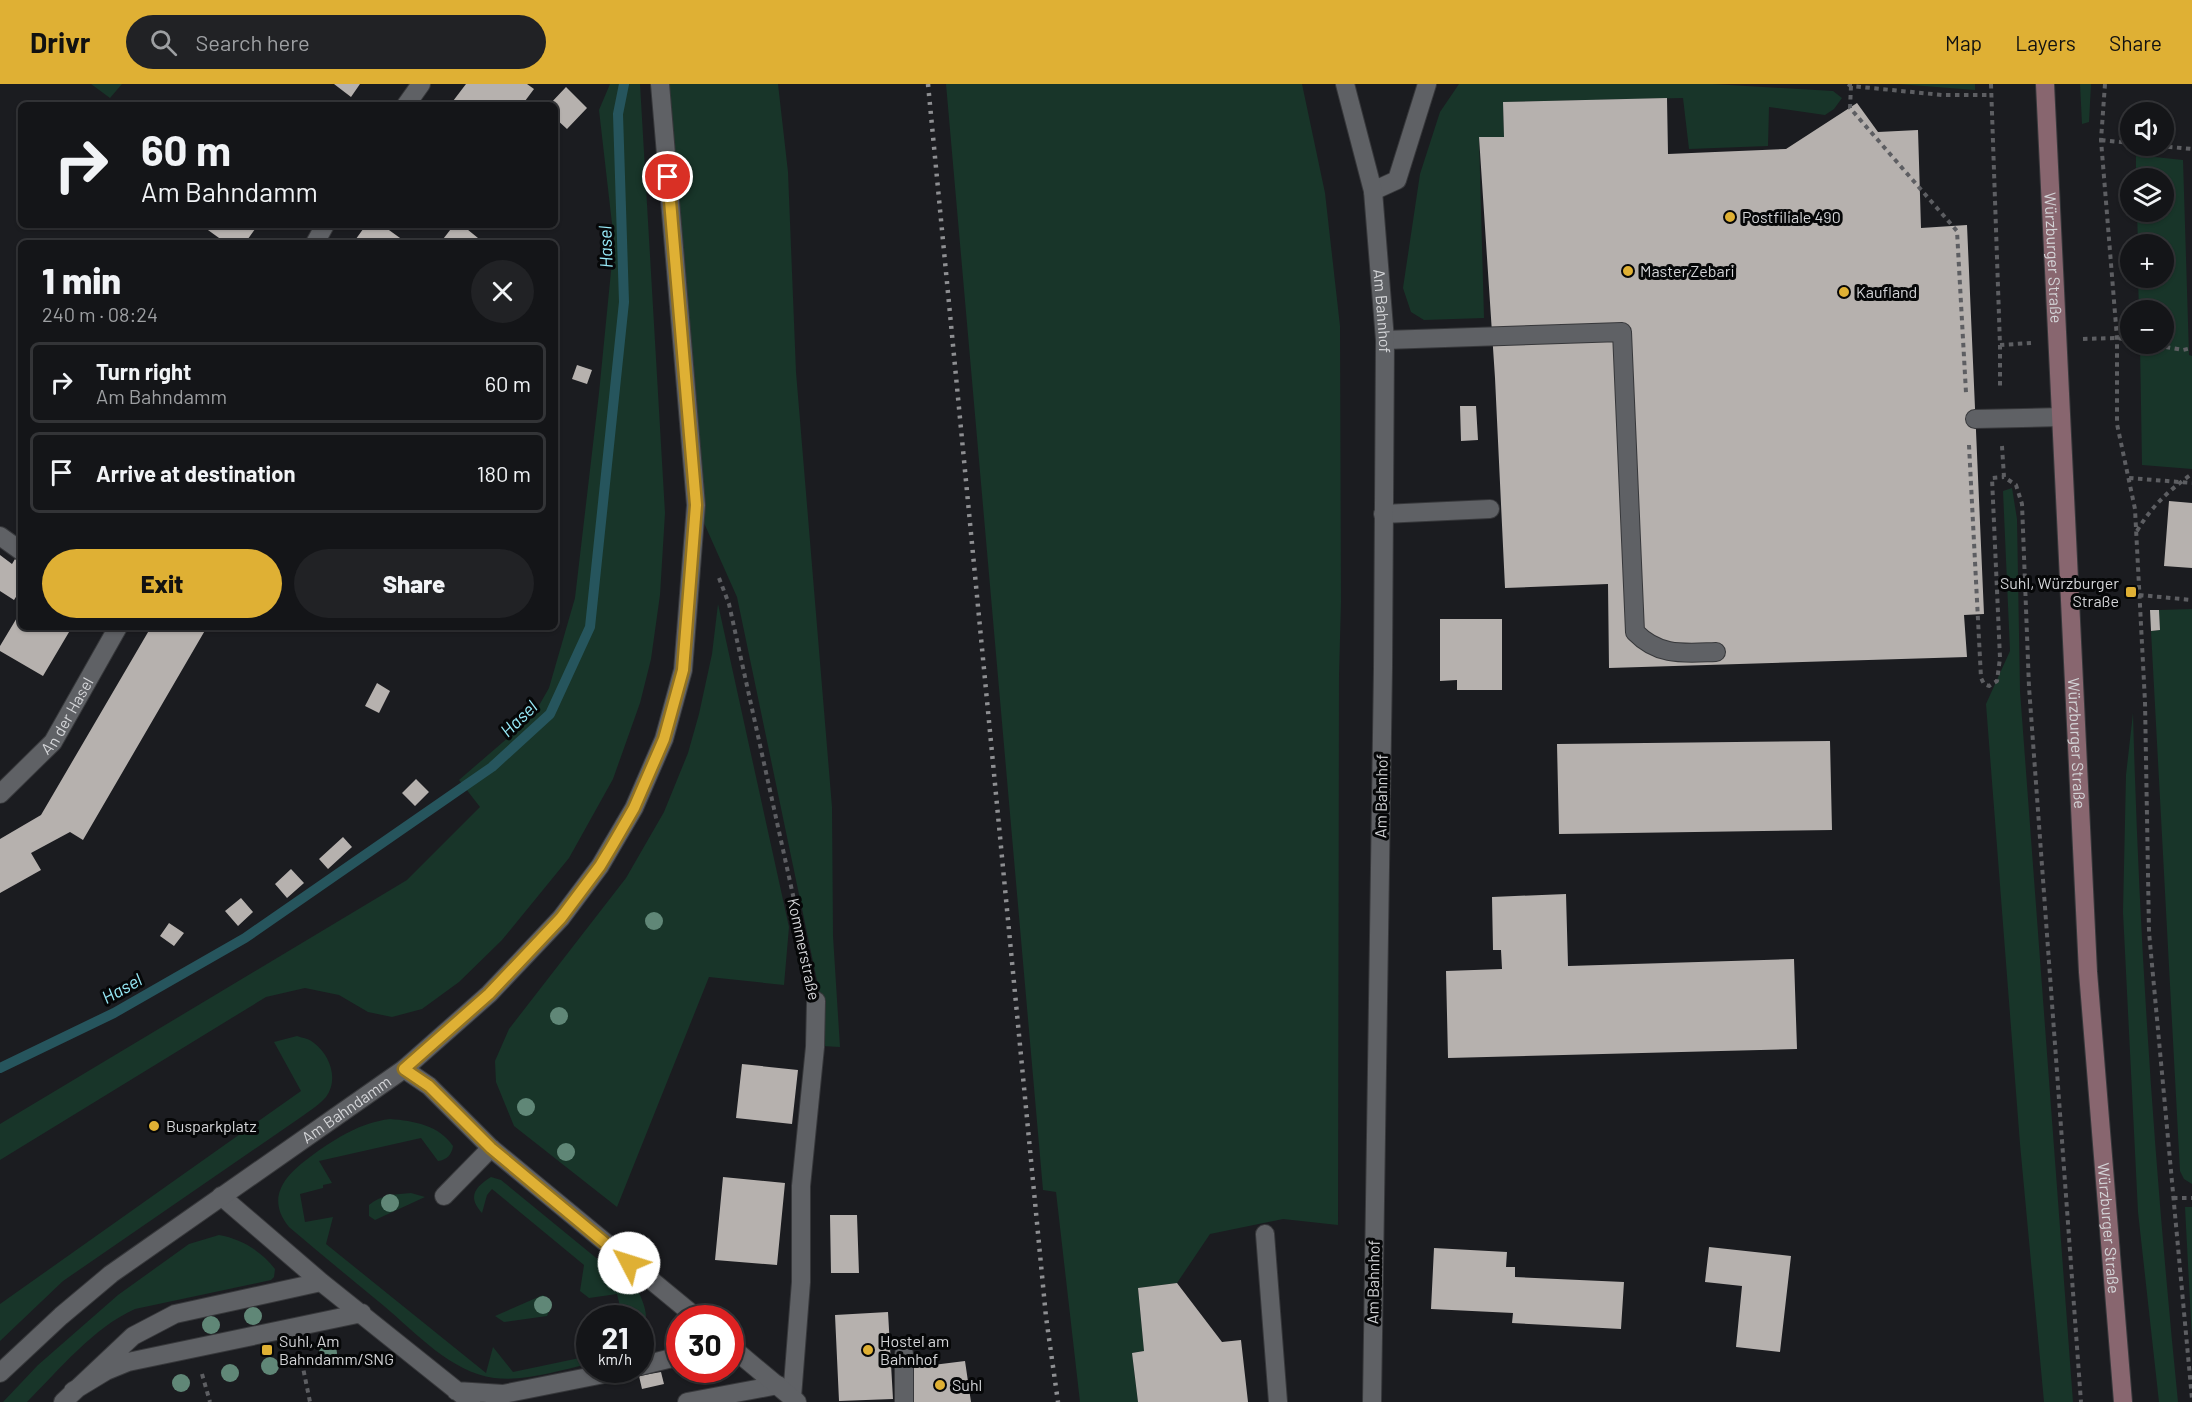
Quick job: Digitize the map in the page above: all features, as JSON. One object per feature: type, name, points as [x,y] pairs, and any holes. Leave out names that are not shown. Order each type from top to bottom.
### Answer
[{"type":"main road","name":"Würzburger Straße","points":[[2045,84],[2088,972],[2123,1402]]},
{"type":"street","points":[[408,102],[421,84]]},
{"type":"street","name":"Am Bahndamm","points":[[0,1373],[61,1316],[111,1274],[404,1069],[489,994],[561,918],[600,866],[634,808],[664,739],[683,670],[696,505],[660,84]]},
{"type":"street","name":"Am Bahnhof","points":[[1345,84],[1373,191],[1385,340],[1383,668],[1372,1402]]},
{"type":"street","points":[[1373,191],[1397,180],[1427,84]]},
{"type":"street","points":[[1385,340],[1622,332],[1635,632],[1645,642],[1669,651],[1683,653],[1716,651]]},
{"type":"street","points":[[1975,420],[2061,417]]},
{"type":"street","points":[[1383,514],[1490,508]]},
{"type":"street","points":[[0,536],[18,549]]},
{"type":"street","name":"An der Hasel","points":[[0,794],[52,742],[116,630]]},
{"type":"street","name":"Kommerstraße","points":[[795,1400],[801,1282],[801,1186],[815,1047],[816,1001]]},
{"type":"street","points":[[404,1069],[429,1086],[491,1148],[681,1305]]},
{"type":"street","points":[[444,1196],[491,1148]]},
{"type":"street","points":[[220,1196],[321,1282],[471,1402]]},
{"type":"street","points":[[1264,1234],[1278,1402]]},
{"type":"street","points":[[68,1397],[133,1336],[176,1314],[321,1282]]},
{"type":"street","points":[[68,1397],[106,1371],[128,1362],[362,1313]]},
{"type":"street","points":[[904,1354],[904,1402]]},
{"type":"street","points":[[744,1357],[795,1400]]},
{"type":"street","points":[[454,1390],[503,1394],[576,1380]]},
{"type":"street","points":[[687,1402],[778,1385]]},
{"type":"path","points":[[1916,92],[1917,84]]},
{"type":"path","points":[[1991,84],[2000,345],[2120,338]]},
{"type":"path","points":[[2104,84],[2101,140],[2117,338],[2117,424],[2135,509],[2145,702],[2149,932],[2192,1399]]},
{"type":"path","points":[[1850,108],[1850,85],[1916,92],[1991,95]]},
{"type":"path","points":[[2101,140],[2120,142]]},
{"type":"path","points":[[2174,147],[2192,149]]},
{"type":"path","points":[[2174,348],[2192,348]]},
{"type":"path","points":[[2136,532],[2145,517],[2169,490],[2192,474]]},
{"type":"path","points":[[2129,478],[2192,483]]},
{"type":"path","points":[[2016,485],[2022,504],[2029,687],[2081,1402]]},
{"type":"path","name":"Kommerstraße","points":[[691,561],[718,573],[729,604],[816,1001]]},
{"type":"path","points":[[2139,595],[2192,600]]},
{"type":"path","points":[[2173,1198],[2192,1198]]},
{"type":"path","points":[[298,1343],[310,1402]]},
{"type":"path","points":[[200,1365],[210,1402]]},
{"type":"green space","points":[[91,84],[122,84],[110,98]]},
{"type":"green space","points":[[610,84],[640,84],[665,513],[660,595],[651,659],[640,703],[613,779],[569,858],[502,940],[459,982],[422,1009],[392,1017],[368,1012],[339,995],[305,988],[266,997],[0,1160],[0,1124],[407,880],[480,807],[459,780],[533,716],[549,688],[575,598],[599,393],[614,241],[599,110]]},
{"type":"green space","points":[[660,84],[778,84],[788,172],[796,372],[832,807],[833,936],[840,1047],[822,1046],[821,1000],[737,597],[696,505]]},
{"type":"green space","points":[[946,84],[1302,84],[1325,193],[1340,326],[1338,1225],[1283,1219],[1210,1234],[1177,1283],[1138,1288],[1144,1351],[1132,1353],[1138,1402],[1080,1402],[1056,1192],[1043,1190]]},
{"type":"green space","points":[[1459,84],[1713,84],[1833,91],[1842,98],[1834,109],[1825,115],[1769,107],[1768,146],[1689,149],[1683,98],[1503,102],[1504,137],[1479,138],[1484,318],[1424,320],[1411,312],[1403,288],[1420,174],[1440,112]]},
{"type":"green space","points":[[1898,84],[1975,84],[1975,90]]},
{"type":"green space","points":[[2080,84],[2091,84],[2089,122],[2082,124]]},
{"type":"green space","points":[[2136,156],[2183,160],[2189,355],[2192,356],[2192,469],[2142,465],[2140,354],[2174,354],[2174,300],[2139,300],[2138,288],[2174,288],[2174,234],[2138,234],[2137,222],[2174,222],[2174,168],[2136,168]]},
{"type":"green space","points":[[2012,488],[2017,519],[2020,691],[2073,1402],[2044,1402],[2020,1144],[1986,704],[2010,651],[2003,491]]},
{"type":"green space","points":[[718,604],[789,927],[784,985],[709,977],[617,1207],[514,1126],[496,1082],[495,1061],[509,1029],[626,878],[664,812],[688,753],[699,714],[712,654]]},
{"type":"green space","points":[[2192,609],[2192,1184],[2184,1179],[2180,1171],[2151,631],[2160,630],[2159,610]]},
{"type":"green space","points":[[2133,713],[2139,885],[2149,1058],[2178,1402],[2159,1402],[2138,1212],[2123,912],[2126,775]]},
{"type":"green space","points":[[297,1036],[320,1048],[331,1068],[332,1083],[324,1100],[63,1281],[0,1341],[0,1304],[301,1091],[274,1042]]},
{"type":"green space","points":[[390,1119],[425,1125],[441,1133],[447,1139],[453,1146],[450,1154],[438,1161],[421,1138],[319,1161],[332,1183],[323,1185],[323,1188],[300,1194],[305,1222],[333,1217],[326,1244],[486,1373],[493,1347],[513,1372],[576,1359],[576,1367],[542,1375],[506,1379],[478,1374],[463,1368],[435,1350],[289,1227],[278,1205],[282,1185],[288,1177],[296,1168],[323,1148],[359,1127]]},
{"type":"green space","points":[[491,1177],[501,1180],[639,1293],[644,1305],[620,1305],[617,1294],[589,1298],[580,1291],[584,1265],[492,1189],[487,1195],[482,1213],[474,1197],[481,1185]]},
{"type":"green space","points":[[411,1193],[425,1197],[375,1220],[369,1216],[369,1205],[378,1199]]},
{"type":"green space","points":[[2185,1207],[2192,1207],[2192,1340]]},
{"type":"green space","points":[[219,1235],[235,1239],[256,1251],[275,1269],[274,1277],[271,1280],[135,1309],[91,1338],[27,1402],[3,1402],[38,1365],[118,1295],[189,1244]]},
{"type":"green space","points":[[543,1295],[552,1305],[547,1316],[504,1322],[495,1316]]},
{"type":"building","points":[[334,84],[360,84],[351,97]]},
{"type":"building","points":[[466,84],[527,84],[534,89],[524,102],[452,102]]},
{"type":"building","points":[[566,87],[587,108],[567,129],[558,121],[558,102],[552,102]]},
{"type":"building","points":[[1667,98],[1668,154],[1786,149],[1857,103],[1878,132],[1918,130],[1921,228],[1967,225],[1984,614],[1964,615],[1967,657],[1609,668],[1608,584],[1505,588],[1495,378],[1479,137],[1504,137],[1503,102]]},
{"type":"building","points":[[205,228],[256,228],[247,240],[222,240]]},
{"type":"building","points":[[364,228],[386,228],[403,240],[355,240]]},
{"type":"building","points":[[452,228],[466,228],[478,238],[476,240],[442,240]]},
{"type":"building","points":[[577,365],[592,370],[587,384],[572,379]]},
{"type":"building","points":[[1460,406],[1476,406],[1478,440],[1461,441]]},
{"type":"building","points":[[2169,501],[2192,503],[2192,568],[2164,566]]},
{"type":"building","points":[[0,555],[12,564],[15,559],[18,561],[18,594],[14,600],[0,591]]},
{"type":"building","points":[[2150,610],[2159,610],[2160,630],[2151,631]]},
{"type":"building","points":[[18,616],[18,630],[70,630],[43,676],[0,651],[0,646]]},
{"type":"building","points":[[1440,619],[1502,619],[1502,690],[1457,690],[1457,680],[1440,681]]},
{"type":"building","points":[[149,630],[205,630],[83,840],[70,832],[31,853],[41,870],[0,893],[0,839],[41,815]]},
{"type":"building","points":[[377,683],[390,691],[379,713],[365,706]]},
{"type":"building","points":[[1830,741],[1832,830],[1559,834],[1557,744]]},
{"type":"building","points":[[416,779],[429,792],[415,806],[402,793]]},
{"type":"building","points":[[343,837],[352,847],[328,869],[319,859]]},
{"type":"building","points":[[291,869],[304,883],[287,898],[275,884]]},
{"type":"building","points":[[1566,894],[1568,966],[1794,959],[1797,1049],[1448,1058],[1446,971],[1502,969],[1501,950],[1493,950],[1492,897]]},
{"type":"building","points":[[241,898],[253,912],[238,926],[225,911]]},
{"type":"building","points":[[169,923],[184,933],[174,946],[160,936]]},
{"type":"building","points":[[742,1064],[798,1070],[792,1124],[736,1118]]},
{"type":"building","points":[[723,1177],[785,1183],[777,1265],[715,1260]]},
{"type":"building","points":[[830,1215],[857,1215],[859,1273],[831,1273]]},
{"type":"building","points":[[1709,1247],[1791,1256],[1780,1352],[1736,1347],[1742,1286],[1705,1282]]},
{"type":"building","points":[[1434,1248],[1507,1252],[1506,1267],[1515,1267],[1515,1277],[1624,1282],[1621,1329],[1512,1323],[1513,1313],[1431,1309]]},
{"type":"building","points":[[1177,1283],[1222,1342],[1241,1340],[1248,1402],[1138,1402],[1132,1353],[1144,1351],[1138,1288]]},
{"type":"building","points":[[888,1312],[893,1399],[839,1401],[835,1315]]},
{"type":"building","name":"Suhl","points":[[965,1361],[971,1402],[914,1402],[909,1368]]},
{"type":"building","points":[[661,1372],[664,1384],[642,1389],[641,1383],[654,1383],[654,1373]]},
{"type":"waterway","name":"Hasel","points":[[0,1068],[114,1013],[245,938],[492,767],[550,714],[590,627],[624,302],[618,114],[624,84]]},
{"type":"railway","points":[[928,84],[1046,1317],[1058,1402]]},
{"type":"place","name":"Postfiliale 490","points":[[1730,217]]},
{"type":"place","name":"Master Zebari","points":[[1628,271]]},
{"type":"place","name":"Kaufland","points":[[1844,292]]},
{"type":"place","name":"Suhl, Würzburger Straße","points":[[2131,592]]},
{"type":"place","name":"Busparkplatz","points":[[154,1126]]},
{"type":"place","name":"Suhl, Am Bahndamm/SNG","points":[[267,1350]]},
{"type":"place","name":"Hostel am Bahnhof","points":[[868,1350]]},
{"type":"place","name":"Suhl","points":[[940,1385]]},
{"type":"route","points":[[629,1263],[491,1148],[429,1086],[404,1069],[489,994],[561,918],[600,866],[634,808],[664,739],[683,670],[696,505],[668,177]]}]
